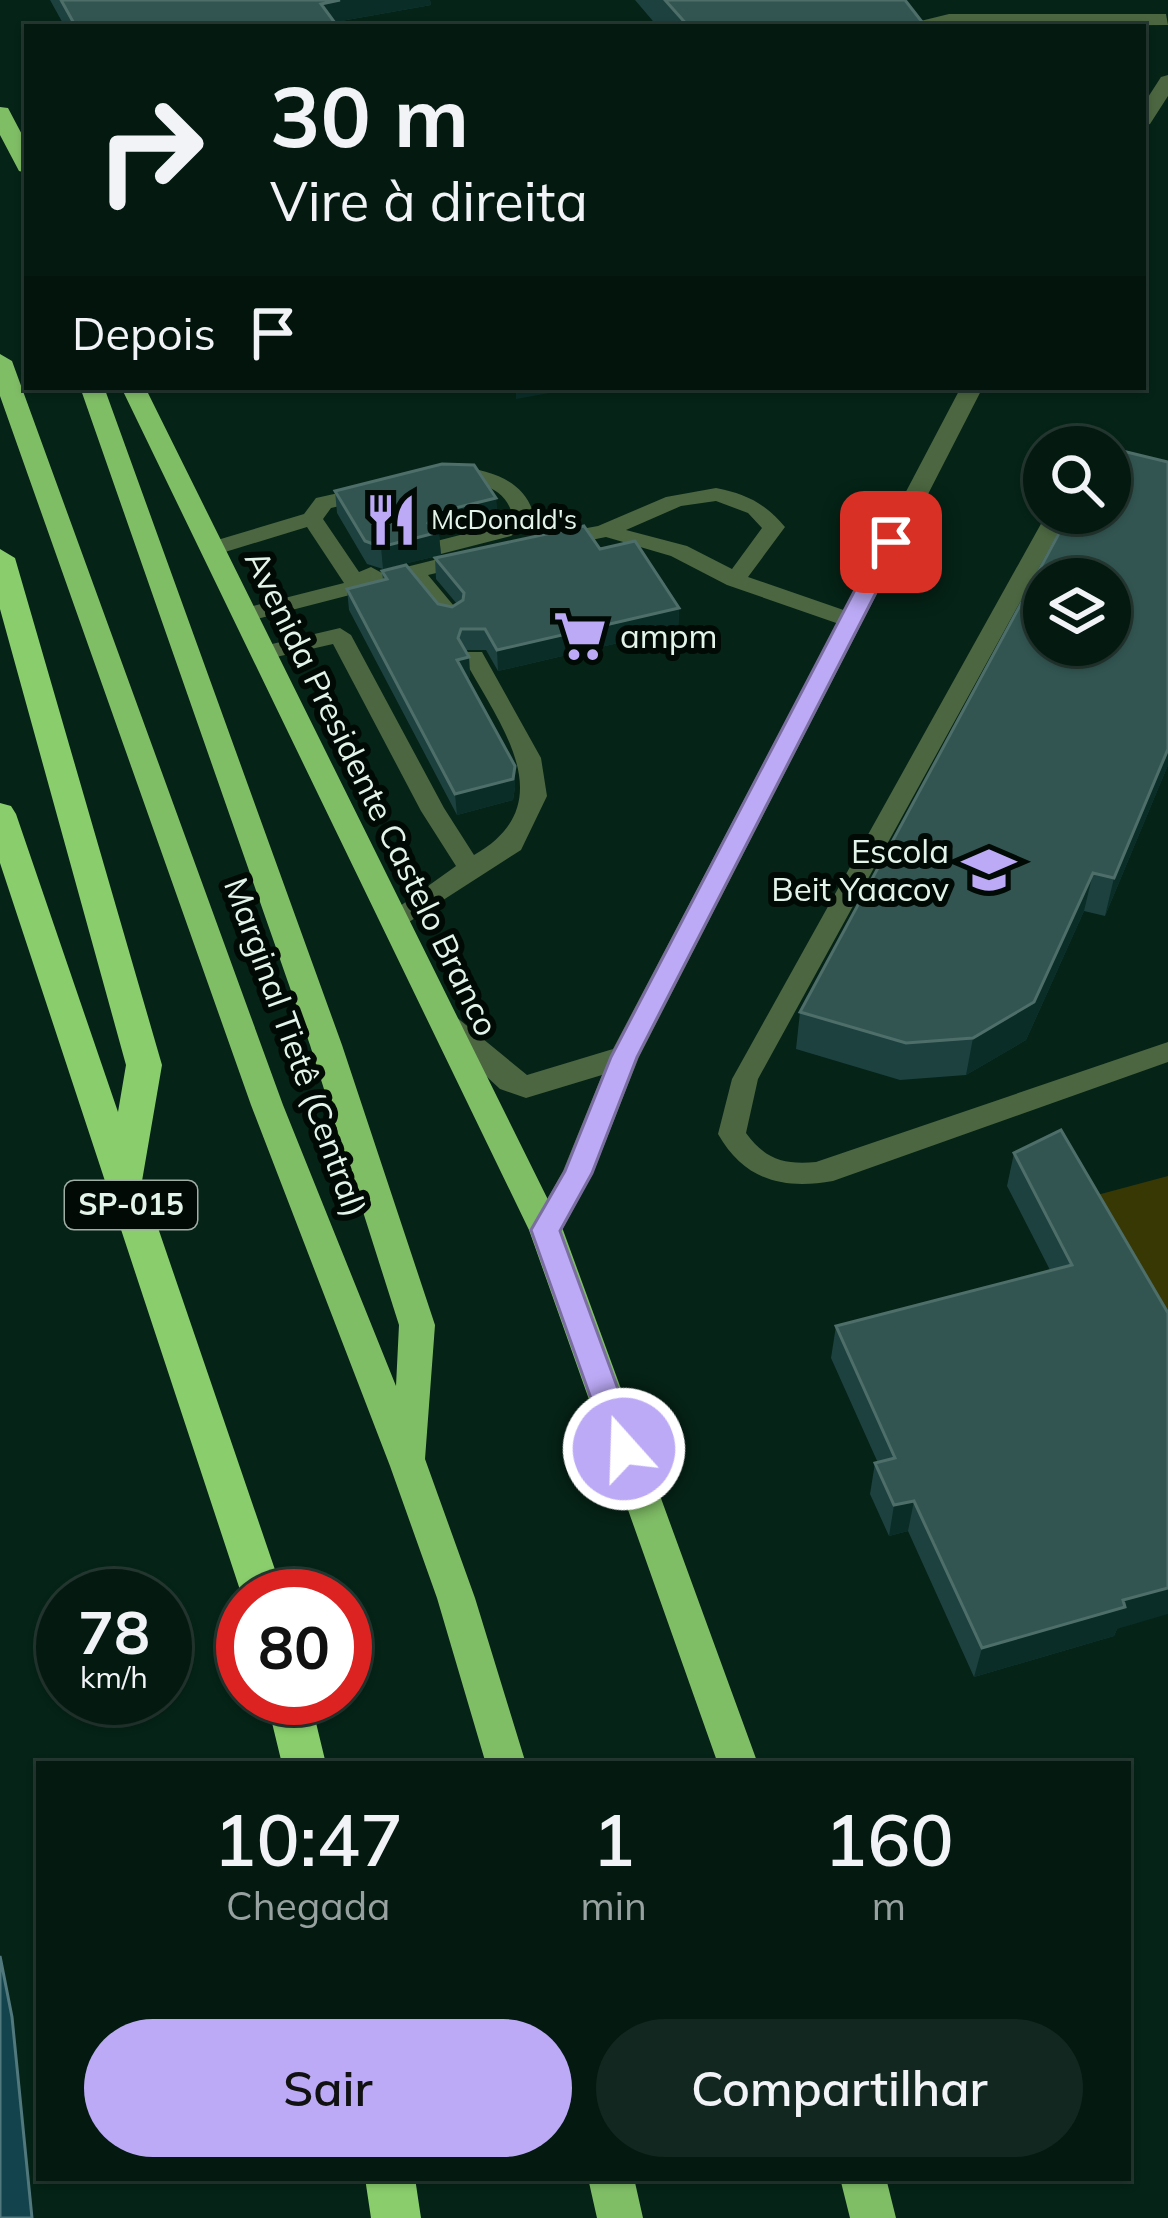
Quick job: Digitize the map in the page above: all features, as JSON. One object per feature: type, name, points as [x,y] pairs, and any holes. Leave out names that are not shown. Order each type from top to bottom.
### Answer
[{"type":"highway","points":[[0,113],[24,155]]},
{"type":"highway","name":"Marginal Tietê (Central)","points":[[0,362],[267,1105],[409,1466],[456,1598],[505,1761]]},
{"type":"highway","points":[[93,390],[326,1046],[418,1325],[409,1466]]},
{"type":"highway","name":"Avenida Presidente Castelo Branco","points":[[134,390],[546,1230],[737,1761]]},
{"type":"highway","points":[[0,558],[98,889],[144,1065],[124,1186]]},
{"type":"highway","name":"SP-015","points":[[0,814],[254,1569]]},
{"type":"highway","points":[[295,1725],[303,1761]]},
{"type":"highway","points":[[391,2181],[397,2218]]},
{"type":"highway","points":[[612,2181],[620,2218]]},
{"type":"highway","points":[[863,2181],[873,2218]]},
{"type":"street","points":[[1034,19],[1139,0],[1167,20]]},
{"type":"street","points":[[924,24],[1167,20]]},
{"type":"street","points":[[1146,115],[1168,81]]},
{"type":"street","points":[[546,1230],[578,1173],[624,1057],[970,390]]},
{"type":"street","points":[[445,1024],[511,1081],[526,1087],[624,1057]]},
{"type":"lane","points":[[212,549],[313,518],[324,503],[455,472],[505,486],[524,510],[524,520],[380,566],[357,585]]},
{"type":"lane","points":[[245,615],[531,544],[607,530],[680,497],[731,498],[763,513],[774,526],[735,580]]},
{"type":"lane","points":[[313,518],[357,585]]},
{"type":"lane","points":[[607,530],[679,550],[735,580],[850,620]]},
{"type":"lane","points":[[1046,534],[745,1079],[732,1134],[748,1159],[792,1178],[832,1170],[1168,1052]]},
{"type":"lane","points":[[414,573],[438,612]]},
{"type":"lane","points":[[263,653],[350,633],[434,811],[470,868]]},
{"type":"lane","points":[[394,922],[512,844],[535,796],[529,758],[474,657]]},
{"type":"shaded area","points":[[1168,1176],[1168,1321],[1097,1195]]},
{"type":"water","points":[[0,1956],[12,2017],[32,2218],[0,2218]]},
{"type":"building","points":[[61,0],[340,0],[321,4],[336,24],[74,24]]},
{"type":"building","points":[[665,0],[905,0],[924,24],[686,24]]},
{"type":"building","points":[[1131,453],[1168,462],[1168,749],[1114,878],[1093,873],[1034,1002],[973,1038],[906,1043],[800,1012],[1023,600],[1023,666],[1131,666],[1131,558],[1046,558],[1059,534],[1131,534]]},
{"type":"building","points":[[442,464],[474,465],[496,498],[435,513],[428,523],[439,532],[381,547],[365,541],[335,491]]},
{"type":"building","points":[[584,526],[600,549],[635,541],[679,608],[497,650],[485,629],[461,629],[458,638],[469,657],[457,660],[515,766],[513,779],[455,794],[347,589],[387,579],[382,571],[406,565],[438,604],[452,607],[463,600],[464,593],[435,558]]},
{"type":"building","points":[[1061,1130],[1168,1313],[1168,1588],[1123,1600],[1125,1607],[982,1648],[914,1501],[894,1505],[875,1463],[895,1458],[836,1326],[1072,1265],[1014,1153]]},
{"type":"place","name":"McDonald's","points":[[391,520]]},
{"type":"place","name":"ampm","points":[[580,636]]},
{"type":"place","name":"Escola Beit Yaacov","points":[[989,870]]},
{"type":"route","points":[[624,1449],[546,1230],[578,1173],[624,1057],[891,542]]}]
